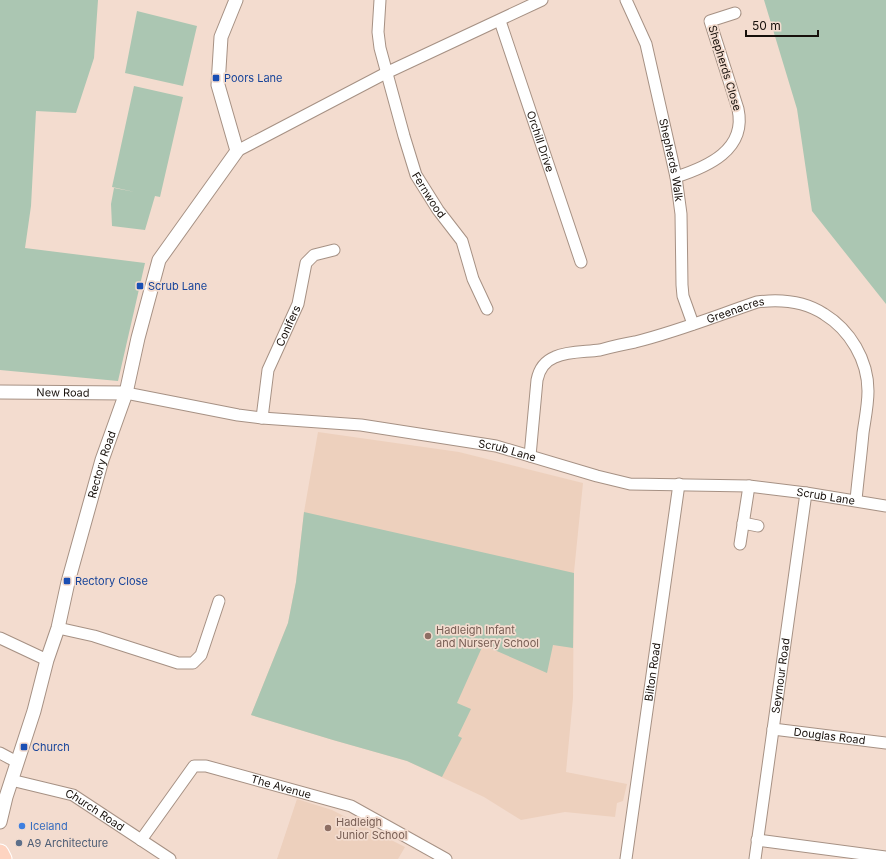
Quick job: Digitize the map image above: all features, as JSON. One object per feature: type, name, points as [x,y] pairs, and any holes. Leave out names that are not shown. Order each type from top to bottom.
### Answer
[{"type":"main road","points":[[0,853],[3,859]]},
{"type":"street","points":[[236,0],[221,38],[218,84],[237,151],[386,73],[500,21],[542,0]]},
{"type":"street","name":"Fernwood","points":[[380,0],[378,32],[380,48],[416,175],[438,210],[462,241],[473,279],[487,309]]},
{"type":"street","name":"Shepherds Walk","points":[[626,0],[646,44],[676,178],[681,214],[683,296],[692,324]]},
{"type":"street","name":"Shepherds Close","points":[[676,178],[697,170],[717,158],[729,149],[738,134],[740,121],[738,110],[710,21],[735,13]]},
{"type":"street","name":"Orchill Drive","points":[[500,21],[581,262]]},
{"type":"street","name":"Rectory Road","points":[[0,822],[3,800],[34,711],[47,660],[58,628],[68,582],[102,460],[126,394],[138,338],[159,260],[237,151]]},
{"type":"street","name":"Conifers","points":[[262,418],[268,370],[298,304],[306,263],[314,255],[334,250]]},
{"type":"street","name":"Greenacres","points":[[530,456],[537,380],[541,369],[548,360],[553,357],[564,354],[600,350],[670,332],[757,302],[778,300],[794,302],[820,311],[837,323],[848,335],[857,349],[863,364],[868,391],[856,500]]},
{"type":"street","name":"New Road","points":[[0,392],[126,394]]},
{"type":"street","name":"Scrub Lane","points":[[126,394],[208,410],[262,418],[361,425],[496,446],[597,476],[630,484],[749,486],[856,500],[886,506]]},
{"type":"street","name":"Bilton Road","points":[[626,859],[678,484]]},
{"type":"street","points":[[740,544],[749,486]]},
{"type":"street","name":"Seymour Road","points":[[755,859],[806,493]]},
{"type":"street","points":[[743,523],[758,526]]},
{"type":"street","points":[[58,628],[94,636],[178,663],[193,663],[201,656],[219,602]]},
{"type":"street","points":[[0,638],[47,660]]},
{"type":"street","name":"Douglas Road","points":[[773,729],[886,743]]},
{"type":"street","points":[[0,753],[17,762]]},
{"type":"street","name":"The Avenue","points":[[141,840],[194,766],[206,766],[351,806],[446,859]]},
{"type":"street","name":"Church Road","points":[[11,780],[73,795],[170,859]]},
{"type":"street","points":[[757,840],[886,857]]},
{"type":"shaded area","name":"Hadleigh Infant and Nursery School","points":[[318,432],[459,452],[583,483],[574,572],[573,698],[566,772],[627,784],[623,801],[617,803],[615,817],[565,812],[521,820],[484,797],[407,761],[251,715],[288,623],[296,582],[304,512]]},
{"type":"shaded area","name":"Hadleigh Junior School","points":[[297,799],[332,810],[405,847],[398,859],[277,859]]},
{"type":"green space","points":[[0,0],[98,0],[94,58],[76,113],[36,111],[31,206],[25,248],[145,263],[118,381],[0,370]]},
{"type":"green space","points":[[764,0],[886,0],[886,304],[812,211],[797,109]]},
{"type":"green space","points":[[137,11],[197,26],[183,86],[125,73]]},
{"type":"green space","points":[[134,86],[183,97],[160,197],[155,196],[145,230],[112,226],[111,204],[114,188],[135,192],[112,187]]},
{"type":"green space","points":[[304,512],[574,573],[573,648],[553,645],[547,673],[483,645],[457,703],[471,709],[458,736],[462,738],[442,777],[407,761],[251,715],[288,623],[296,582]]},
{"type":"place","name":"Poors Lane","points":[[216,78]]},
{"type":"place","name":"Scrub Lane","points":[[140,286]]},
{"type":"place","name":"Rectory Close","points":[[67,581]]},
{"type":"place","name":"Hadleigh Infant and Nursery School","points":[[428,636]]},
{"type":"place","name":"Church","points":[[24,747]]},
{"type":"place","name":"Iceland","points":[[22,826]]},
{"type":"place","name":"Hadleigh Junior School","points":[[328,828]]},
{"type":"place","name":"A9 Architecture","points":[[19,843]]}]
